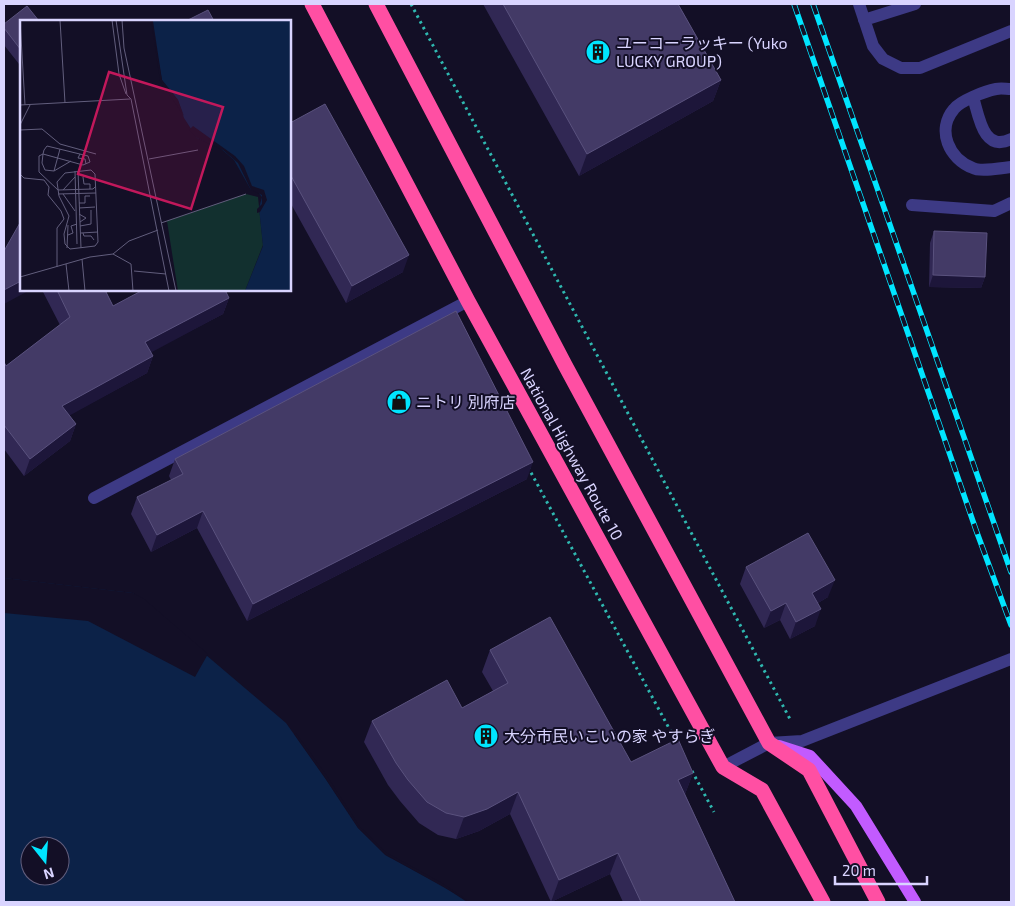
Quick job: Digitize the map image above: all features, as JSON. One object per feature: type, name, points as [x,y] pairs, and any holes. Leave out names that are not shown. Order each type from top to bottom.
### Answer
[{"type":"highway","name":"National Highway Route 10","points":[[312,4],[468,301],[723,767]]},
{"type":"highway","points":[[376,4],[565,364],[769,743],[810,770],[878,902]]},
{"type":"highway","points":[[723,767],[762,790],[823,902]]},
{"type":"main road","points":[[769,743],[810,756],[856,806],[915,902]]},
{"type":"street","points":[[858,4],[874,46],[884,60],[901,68],[920,68],[1011,31]]},
{"type":"street","points":[[864,20],[915,4]]},
{"type":"street","points":[[1011,89],[996,89],[972,97],[954,108],[945,125],[946,143],[955,157],[974,169],[1011,167]]},
{"type":"street","points":[[972,97],[982,128],[987,136],[996,142],[1011,139]]},
{"type":"street","points":[[912,205],[994,211],[1011,203]]},
{"type":"street","points":[[94,498],[468,301]]},
{"type":"street","points":[[723,767],[769,743],[802,741],[1011,659]]},
{"type":"path","points":[[410,4],[802,741]]},
{"type":"water","points":[[4,578],[133,593],[286,723],[358,828],[385,855],[441,885],[467,902],[4,902]]},
{"type":"pier","points":[[4,578],[133,593],[144,599],[208,654],[195,677],[88,621],[4,613]]},
{"type":"pier","points":[[296,733],[360,827],[387,853],[442,883],[470,902],[386,855],[358,828],[294,734]]},
{"type":"building","name":"ユーコーラッキー (Yuko LUCKY GROUP)","points":[[503,4],[678,4],[721,80],[587,154]]},
{"type":"building","points":[[27,6],[38,20],[20,20],[20,49],[4,28],[4,24]]},
{"type":"building","points":[[208,10],[213,20],[188,20]]},
{"type":"building","points":[[325,104],[409,255],[352,286],[291,176],[291,122]]},
{"type":"building","points":[[20,223],[20,282],[4,290],[4,251]]},
{"type":"building","points":[[934,231],[987,233],[985,277],[933,275]]},
{"type":"building","points":[[57,291],[106,291],[113,306],[141,291],[226,291],[229,298],[145,342],[153,356],[62,406],[76,424],[30,459],[4,425],[4,362],[6,366],[70,317]]},
{"type":"building","name":"ニトリ 別府店","points":[[456,311],[533,462],[253,604],[203,511],[157,535],[137,497],[183,474],[175,459]]},
{"type":"building","points":[[808,533],[835,580],[812,593],[821,609],[796,622],[786,603],[771,611],[746,567]]},
{"type":"building","points":[[550,617],[631,762],[678,739],[693,773],[678,780],[735,902],[641,902],[618,853],[559,880],[518,792],[487,809],[464,817],[446,813],[427,802],[396,763],[372,721],[447,680],[462,708],[508,683],[490,650]]},
{"type":"railway","points":[[794,4],[976,530],[1011,625]]},
{"type":"railway","points":[[813,4],[1011,572]]},
{"type":"place","name":"ユーコーラッキー (Yuko LUCKY GROUP)","points":[[598,52]]},
{"type":"place","name":"ニトリ 別府店","points":[[399,402]]},
{"type":"place","name":"大分市民いこいの家 やすらぎ","points":[[486,736]]}]
